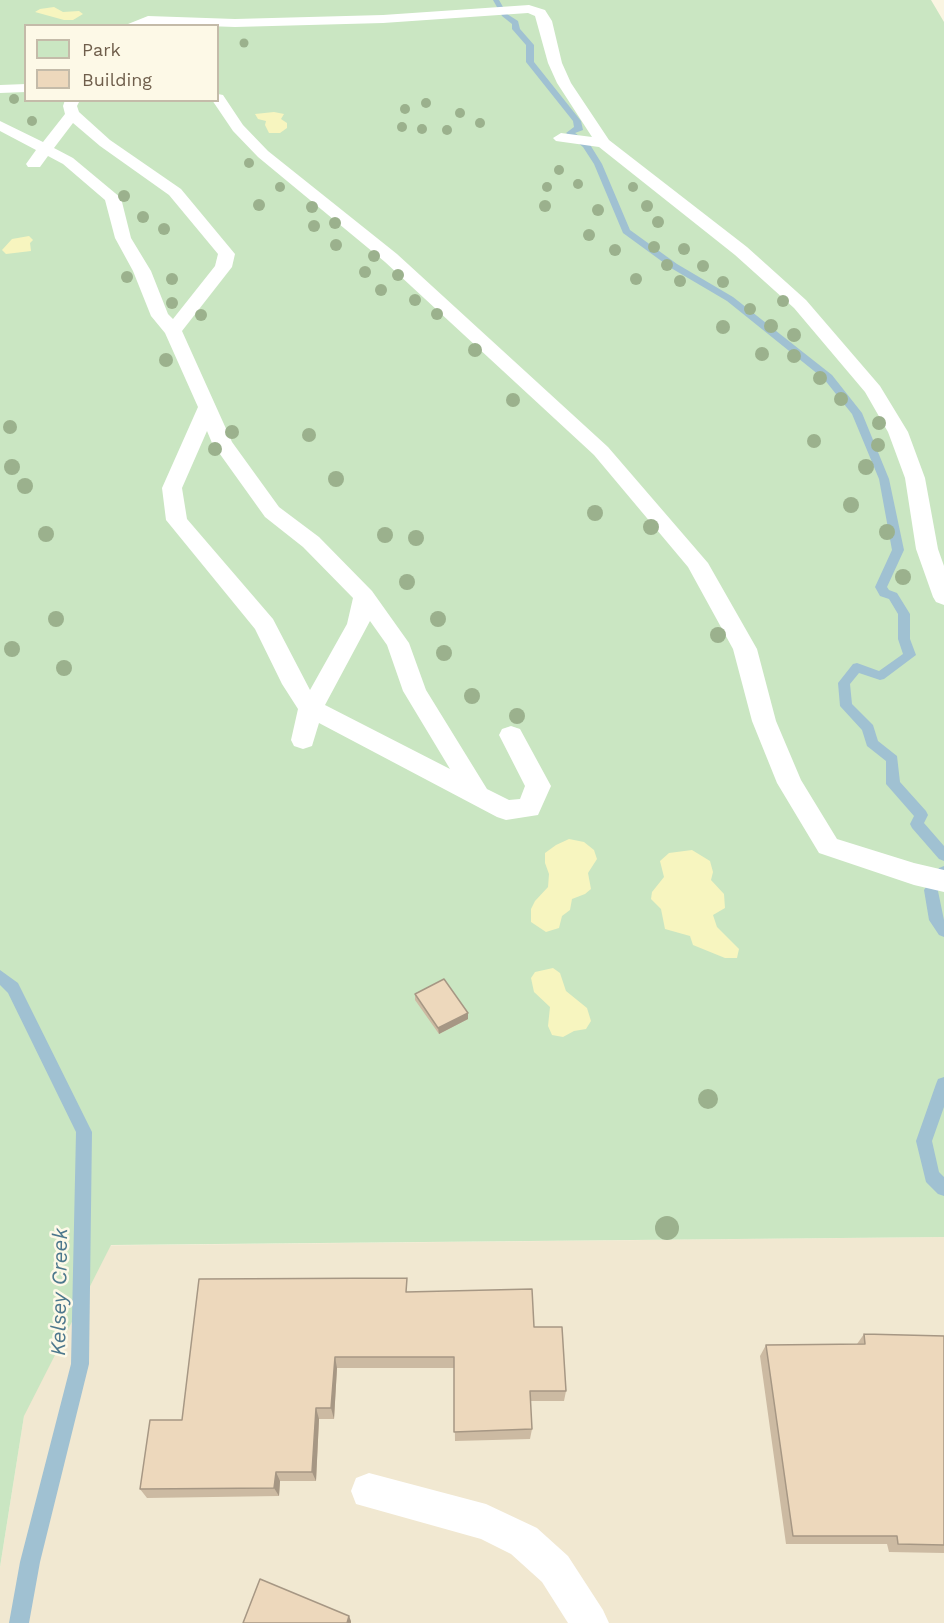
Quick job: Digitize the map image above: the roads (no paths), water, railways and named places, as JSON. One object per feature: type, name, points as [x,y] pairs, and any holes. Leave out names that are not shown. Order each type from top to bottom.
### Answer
[{"type":"lane","points":[[135,24],[148,20],[235,23],[383,19],[520,9],[530,9],[540,13],[545,21],[555,63],[564,83],[603,143],[741,251],[800,304],[873,390],[898,432],[915,478],[927,549],[944,597]]},
{"type":"lane","points":[[219,26],[235,23]]},
{"type":"lane","points":[[0,89],[24,88]]},
{"type":"lane","points":[[219,100],[238,128],[263,154],[392,258],[601,451],[697,563],[745,649],[764,721],[790,783],[828,846],[914,874],[944,881]]},
{"type":"lane","points":[[34,165],[73,107],[105,143],[175,192],[227,254],[223,267],[173,331]]},
{"type":"lane","points":[[0,125],[44,150],[69,161],[113,198],[123,238],[142,271],[160,316],[173,331],[222,443],[272,512],[311,542],[364,596],[398,643],[415,691],[479,798]]},
{"type":"lane","points":[[561,138],[603,143]]},
{"type":"lane","points":[[208,407],[172,488],[177,520],[265,625],[294,684],[309,708],[479,798],[506,810],[529,808],[538,786],[511,735]]},
{"type":"lane","points":[[303,740],[309,708],[322,692],[358,624],[364,596]]},
{"type":"lane","points":[[369,1491],[486,1522],[524,1541],[555,1569],[590,1623]]},
{"type":"waterway","points":[[496,0],[504,15],[515,23],[516,29],[530,45],[530,62],[577,121],[579,130],[574,129],[570,133],[586,145],[598,164],[626,231],[674,266],[730,299],[828,377],[857,413],[884,479],[898,550],[881,587],[884,593],[893,596],[904,614],[904,639],[910,655],[880,676],[857,667],[844,683],[846,706],[868,728],[872,743],[892,759],[893,784],[921,815],[917,824],[944,855]]},
{"type":"waterway","points":[[944,872],[931,890],[936,920],[944,931]]},
{"type":"waterway","name":"Kelsey Creek","points":[[0,976],[13,988],[84,1132],[80,1364],[30,1562],[19,1623]]},
{"type":"waterway","points":[[944,1084],[924,1141],[932,1176],[944,1188]]}]
